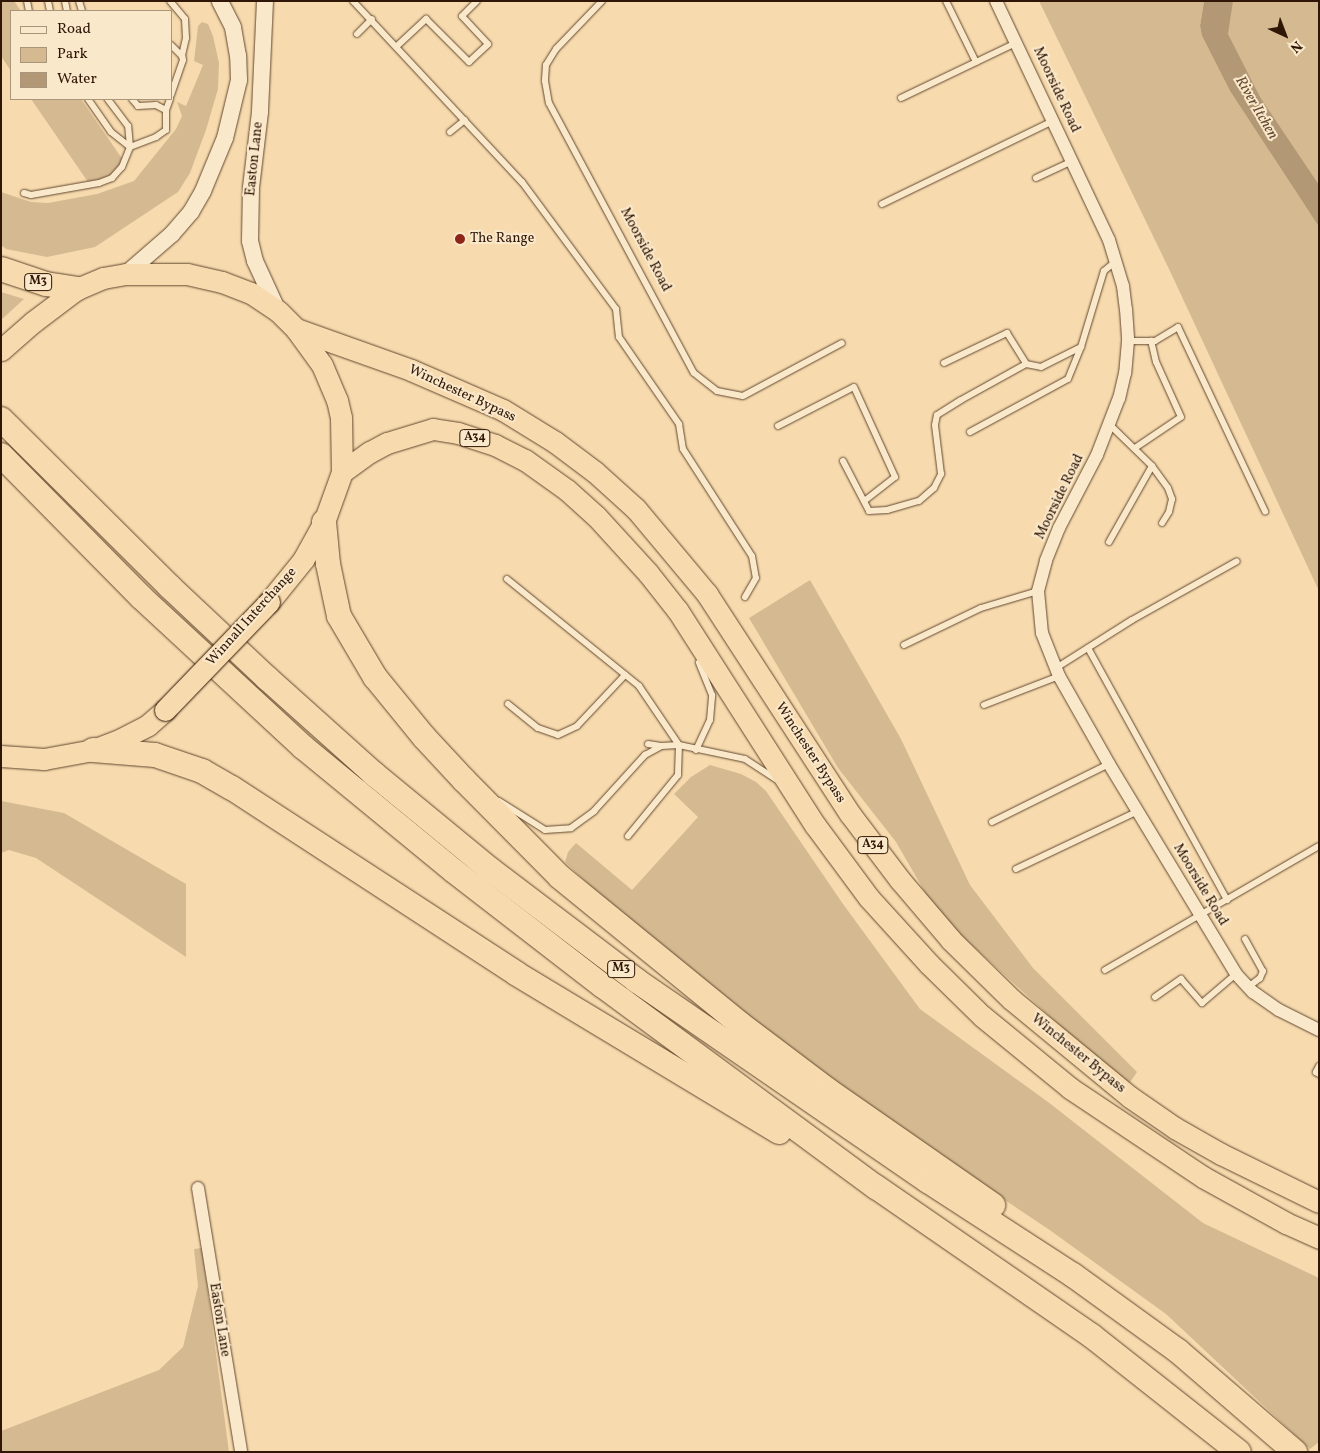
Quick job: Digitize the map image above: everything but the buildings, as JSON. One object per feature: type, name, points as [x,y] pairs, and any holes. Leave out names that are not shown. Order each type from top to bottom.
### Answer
[{"type":"highway","name":"M3","points":[[1,269],[46,284],[77,289]]},
{"type":"highway","name":"Winnall Interchange","points":[[1,756],[44,759],[93,750],[121,739],[148,725],[165,710],[269,602],[303,560],[324,522],[342,472],[341,417],[337,400],[322,365],[296,329],[278,311],[251,293],[222,282],[187,274],[126,274],[103,278],[77,289],[5,347]]},
{"type":"highway","name":"Winchester Bypass","points":[[296,329],[411,370],[503,410],[554,442],[595,472],[636,509],[707,594],[850,814],[900,880],[951,940],[1012,999],[1130,1096],[1175,1128],[1221,1154],[1319,1202]]},
{"type":"highway","name":"M3","points":[[1,419],[170,587],[267,678],[374,774],[491,870],[637,981],[928,1181],[1074,1276],[1178,1351],[1295,1452]]},
{"type":"highway","name":"Winchester Bypass","points":[[342,472],[370,452],[387,443],[433,429],[458,433],[495,445],[525,460],[574,496],[596,516],[648,573],[678,611],[793,793],[869,898],[929,964],[989,1022],[1070,1088],[1203,1177],[1286,1223],[1319,1238]]},
{"type":"highway","name":"M3","points":[[1,455],[141,597],[303,747],[454,871],[595,980],[876,1187],[1092,1336],[1239,1452]]},
{"type":"highway","name":"M3","points":[[324,522],[328,564],[339,616],[375,677],[424,737],[560,877],[739,1023],[829,1091],[1017,1222],[1074,1276]]},
{"type":"highway","name":"M3","points":[[93,750],[155,755],[202,771],[232,788],[517,974],[779,1133],[876,1187]]},
{"type":"street","name":"Easton Lane","points":[[126,274],[172,234],[191,212],[203,191],[225,138],[238,80],[238,56],[233,27],[220,1]]},
{"type":"street","name":"Easton Lane","points":[[265,1],[261,102],[251,188],[250,242],[255,262],[278,311]]},
{"type":"street","name":"Moorside Road","points":[[996,1],[1054,120],[1109,240],[1123,286],[1128,341],[1125,373],[1110,425],[1058,528],[1046,561],[1038,591],[1042,633],[1057,672],[1109,764],[1236,974],[1248,987],[1279,1010],[1319,1030]]},
{"type":"street","name":"Easton Lane","points":[[198,1188],[241,1452]]},
{"type":"lane","points":[[170,1],[185,19],[186,38],[182,56],[183,60],[172,92]]},
{"type":"lane","points":[[353,1],[372,19],[522,182],[616,309],[619,337],[679,424],[683,449],[752,556],[756,578],[745,597]]},
{"type":"lane","points":[[397,46],[426,19],[469,62],[488,44],[462,16],[477,1]]},
{"type":"lane","name":"Moorside Road","points":[[602,1],[556,49],[546,65],[545,81],[549,103],[694,373],[716,391],[743,396],[842,343]]},
{"type":"lane","points":[[946,1],[976,62]]},
{"type":"lane","points":[[357,34],[372,19]]},
{"type":"lane","points":[[901,98],[1017,43]]},
{"type":"lane","points":[[172,46],[182,56]]},
{"type":"lane","points":[[89,100],[111,132],[130,147]]},
{"type":"lane","points":[[24,193],[31,195],[46,193],[99,183],[112,178],[122,167],[130,147],[128,126],[109,100]]},
{"type":"lane","points":[[133,100],[138,106],[156,105],[166,110]]},
{"type":"lane","points":[[130,147],[156,137],[166,130],[166,110],[170,100]]},
{"type":"lane","points":[[450,132],[465,120]]},
{"type":"lane","points":[[882,204],[1054,120]]},
{"type":"lane","points":[[1036,178],[1072,161]]},
{"type":"lane","points":[[970,432],[1068,379],[1081,347],[1104,270],[1116,261]]},
{"type":"lane","points":[[1128,341],[1151,341],[1178,328],[1265,511]]},
{"type":"lane","points":[[944,363],[1007,333],[1026,364]]},
{"type":"lane","points":[[1135,448],[1182,418],[1156,362],[1151,341]]},
{"type":"lane","points":[[843,462],[869,510],[887,510],[920,501],[934,488],[941,474],[935,425],[937,416],[961,400],[1026,364],[1040,367],[1081,347]]},
{"type":"lane","points":[[778,426],[854,387],[895,477],[864,501]]},
{"type":"lane","points":[[1110,425],[1152,466],[1168,488],[1172,499],[1169,512],[1162,523]]},
{"type":"lane","points":[[1108,542],[1152,466]]},
{"type":"lane","points":[[984,704],[1057,672],[1088,648],[1132,620],[1237,561]]},
{"type":"lane","points":[[507,579],[639,686],[679,746],[678,775],[628,836]]},
{"type":"lane","points":[[904,645],[982,608],[1038,591]]},
{"type":"lane","points":[[678,611],[712,695],[710,720],[696,750]]},
{"type":"lane","points":[[1088,648],[1227,900]]},
{"type":"lane","points":[[508,704],[538,728],[558,735],[566,733],[577,726],[625,674]]},
{"type":"lane","points":[[648,744],[679,746],[745,759],[767,772],[793,793]]},
{"type":"lane","points":[[464,780],[545,830],[571,828],[594,811],[645,755],[661,746]]},
{"type":"lane","points":[[992,822],[1109,764]]},
{"type":"lane","points":[[1016,870],[1138,811]]},
{"type":"lane","points":[[1105,970],[1319,846]]},
{"type":"lane","points":[[1246,938],[1263,971],[1260,978],[1248,987]]},
{"type":"lane","points":[[1155,997],[1181,979],[1202,1003],[1236,974]]},
{"type":"lane","points":[[1319,1066],[1316,1072],[1319,1074]]},
{"type":"green space","points":[[1,1],[14,1],[20,10],[10,10],[10,70],[1,56]]},
{"type":"green space","points":[[1039,1],[1204,1],[1200,26],[1202,36],[1230,91],[1319,227],[1319,591],[1169,269]]},
{"type":"green space","points":[[1218,1],[1319,1],[1319,208],[1213,29]]},
{"type":"green space","points":[[202,22],[208,24],[213,36],[219,63],[218,89],[206,130],[190,173],[178,192],[95,247],[47,257],[6,249],[1,245],[1,192],[31,202],[48,203],[97,194],[134,181],[176,129],[182,116],[177,102],[186,106],[203,65],[194,61],[198,26]]},
{"type":"green space","points":[[32,100],[82,100],[123,160],[116,171],[103,179],[88,182]]},
{"type":"green space","points":[[1,292],[24,299],[1,320]]},
{"type":"green space","points":[[810,580],[901,739],[970,885],[1033,968],[1137,1072],[1127,1087],[937,913],[896,842],[838,768],[749,618]]},
{"type":"green space","points":[[710,765],[741,774],[756,782],[766,791],[843,904],[920,1009],[1048,1102],[1203,1223],[1319,1278],[1319,1442],[1310,1449],[1166,1314],[1051,1231],[808,1068],[619,913],[565,862],[568,852],[576,843],[632,890],[698,817],[674,794],[691,777]]},
{"type":"green space","points":[[1,801],[64,813],[186,884],[186,957],[36,858],[9,850],[1,853]]},
{"type":"green space","points":[[202,1248],[229,1452],[1,1452],[1,1431],[159,1370],[183,1347],[198,1286],[194,1249]]},
{"type":"water","name":"River Itchen","points":[[1204,1],[1233,1],[1228,34],[1260,97],[1319,185],[1319,227],[1230,91],[1202,36],[1200,26]]},
{"type":"place","name":"The Range","points":[[460,239]]}]
